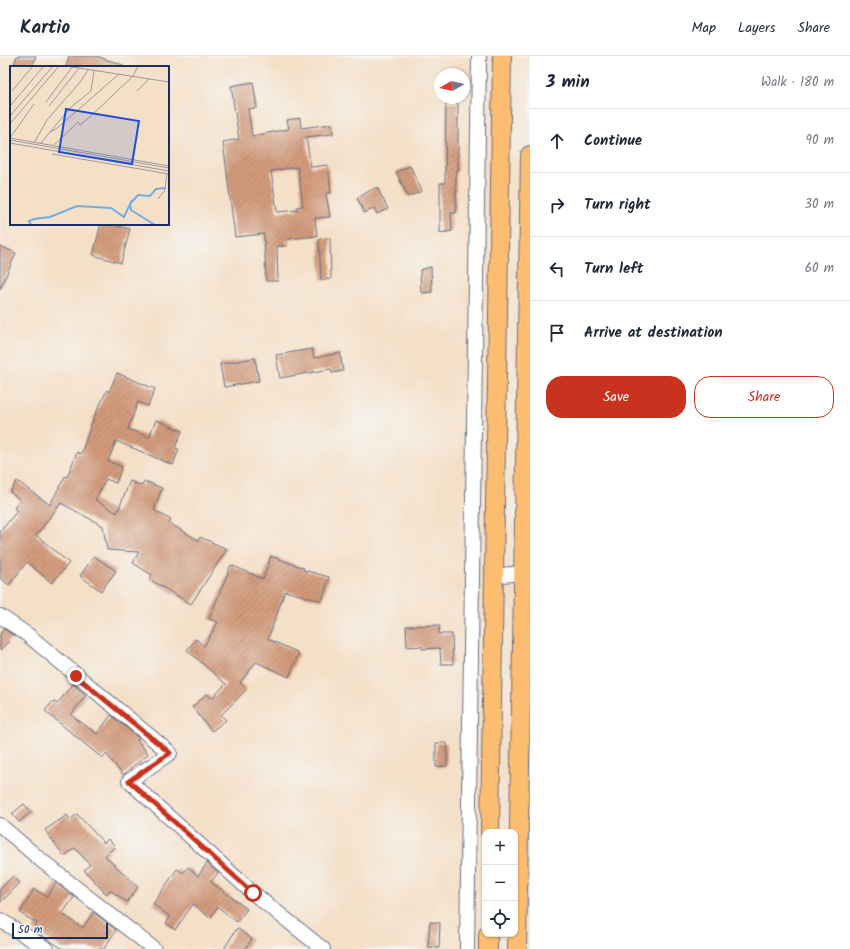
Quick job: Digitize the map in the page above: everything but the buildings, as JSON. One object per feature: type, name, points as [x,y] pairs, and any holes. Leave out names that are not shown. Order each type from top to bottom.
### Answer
[{"type":"main road","points":[[490,829],[502,56]]},
{"type":"main road","points":[[517,949],[526,572],[530,155]]},
{"type":"main road","points":[[488,937],[488,949]]},
{"type":"street","points":[[467,949],[479,56]]},
{"type":"street","points":[[494,576],[526,572]]},
{"type":"street","points":[[0,616],[28,635],[170,753],[129,781],[253,893],[323,949]]},
{"type":"street","points":[[0,825],[42,861],[154,949]]},
{"type":"street","points":[[0,920],[47,949]]},
{"type":"route","points":[[76,676],[170,753],[129,781],[253,893]]}]
